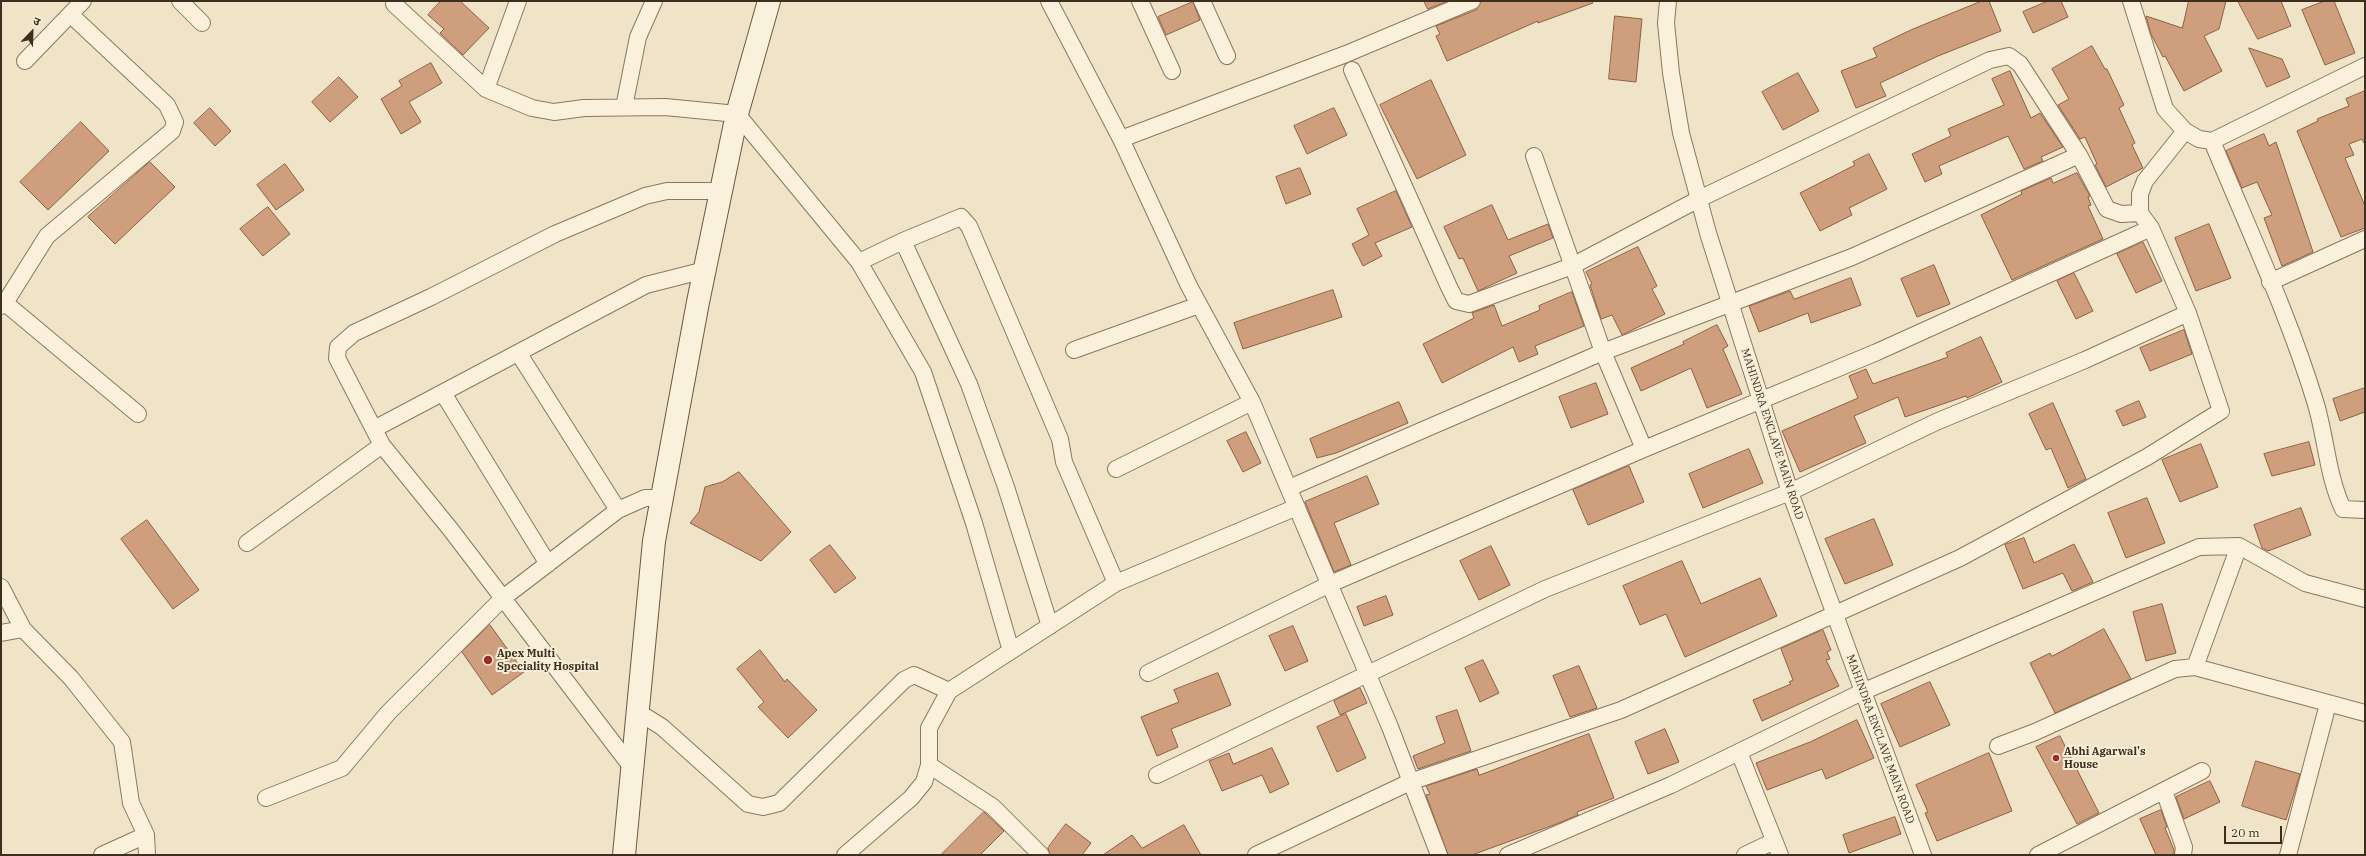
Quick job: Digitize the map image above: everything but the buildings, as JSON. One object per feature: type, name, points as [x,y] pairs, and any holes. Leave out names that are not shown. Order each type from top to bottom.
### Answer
[{"type":"street","points":[[25,61],[83,1]]},
{"type":"street","points":[[180,1],[202,23]]},
{"type":"street","points":[[486,88],[518,1]]},
{"type":"street","points":[[624,108],[638,37],[654,1]]},
{"type":"street","points":[[624,855],[654,541],[705,270],[737,114],[768,1]]},
{"type":"street","points":[[1049,1],[1122,139],[1200,305],[1252,402],[1368,673],[1439,855]]},
{"type":"street","points":[[1140,1],[1172,71]]},
{"type":"street","points":[[1202,1],[1227,56]]},
{"type":"street","points":[[1122,139],[1346,54],[1472,1]]},
{"type":"street","name":"MAHINDRA ENCLAVE MAIN ROAD","points":[[1668,1],[1666,23],[1671,72],[1681,133],[1730,303],[1790,492],[1862,692],[1923,855]]},
{"type":"street","points":[[2131,1],[2165,109],[2185,131],[2199,139],[2212,141],[2365,66]]},
{"type":"street","points":[[394,4],[486,88],[532,108],[554,112],[584,108],[665,107],[737,114],[859,262],[922,372],[974,522],[1011,651]]},
{"type":"street","points":[[71,14],[167,105],[175,122],[172,131],[47,236],[3,305],[138,414]]},
{"type":"street","points":[[1352,70],[1456,301],[1469,304],[1572,266],[1699,199],[1990,60],[2009,56],[2020,64],[2079,155],[2107,209],[2121,214],[2140,214]]},
{"type":"street","points":[[1256,855],[1410,782],[1621,710],[1834,613],[1960,558],[2147,457],[2221,411],[2188,313],[2150,228],[2140,214],[2140,194],[2145,181],[2185,131]]},
{"type":"street","points":[[2212,141],[2270,282],[2315,401],[2335,492],[2343,509],[2365,510]]},
{"type":"street","points":[[1289,488],[1603,352],[1852,257],[2079,155]]},
{"type":"street","points":[[1534,156],[1603,352],[1644,449]]},
{"type":"street","points":[[633,769],[451,530],[382,445],[337,358],[338,347],[354,333],[432,297],[555,234],[645,196],[667,191],[721,191]]},
{"type":"street","points":[[859,262],[903,241],[960,217],[969,226],[1060,440],[1064,462],[1116,583]]},
{"type":"street","points":[[1148,673],[1330,584],[1644,449],[1877,352],[2150,228]]},
{"type":"street","points":[[2270,282],[2365,239]]},
{"type":"street","points":[[903,241],[969,384],[1006,487],[1050,626]]},
{"type":"street","points":[[374,429],[519,354],[558,330],[646,285],[705,270]]},
{"type":"street","points":[[1074,350],[1200,305]]},
{"type":"street","points":[[1157,775],[1545,589],[1790,492],[1936,422],[2086,360],[2188,313]]},
{"type":"street","points":[[519,354],[618,510]]},
{"type":"street","points":[[443,393],[548,564]]},
{"type":"street","points":[[1116,469],[1252,402]]},
{"type":"street","points":[[247,543],[382,445]]},
{"type":"street","points":[[266,798],[342,768],[388,714],[503,598],[618,510],[645,498],[662,498]]},
{"type":"street","points":[[845,855],[911,798],[924,782],[929,765],[929,728],[949,691],[1116,583],[1297,507]]},
{"type":"street","points":[[2195,667],[2239,546]]},
{"type":"street","points":[[1508,855],[1671,785],[1862,692],[2199,547],[2239,546],[2305,584],[2365,599]]},
{"type":"street","points":[[1,587],[23,629],[71,678],[122,742],[131,803],[146,836],[147,855]]},
{"type":"street","points":[[1,633],[23,629]]},
{"type":"street","points":[[1998,746],[2035,732],[2175,669],[2195,667],[2365,713]]},
{"type":"street","points":[[638,712],[662,727],[748,804],[763,807],[779,803],[904,680],[914,676],[949,691]]},
{"type":"street","points":[[2288,855],[2328,704]]},
{"type":"street","points":[[1739,752],[1777,848],[1745,855]]},
{"type":"street","points":[[929,765],[993,807],[1041,855]]},
{"type":"street","points":[[2038,855],[2059,851],[2202,771]]},
{"type":"street","points":[[2164,791],[2184,847],[2183,855]]},
{"type":"street","points":[[102,855],[146,836]]},
{"type":"place","name":"Apex Multi Speciality Hospital","points":[[488,660]]},
{"type":"place","name":"Abhi Agarwal's House","points":[[2056,758]]}]
